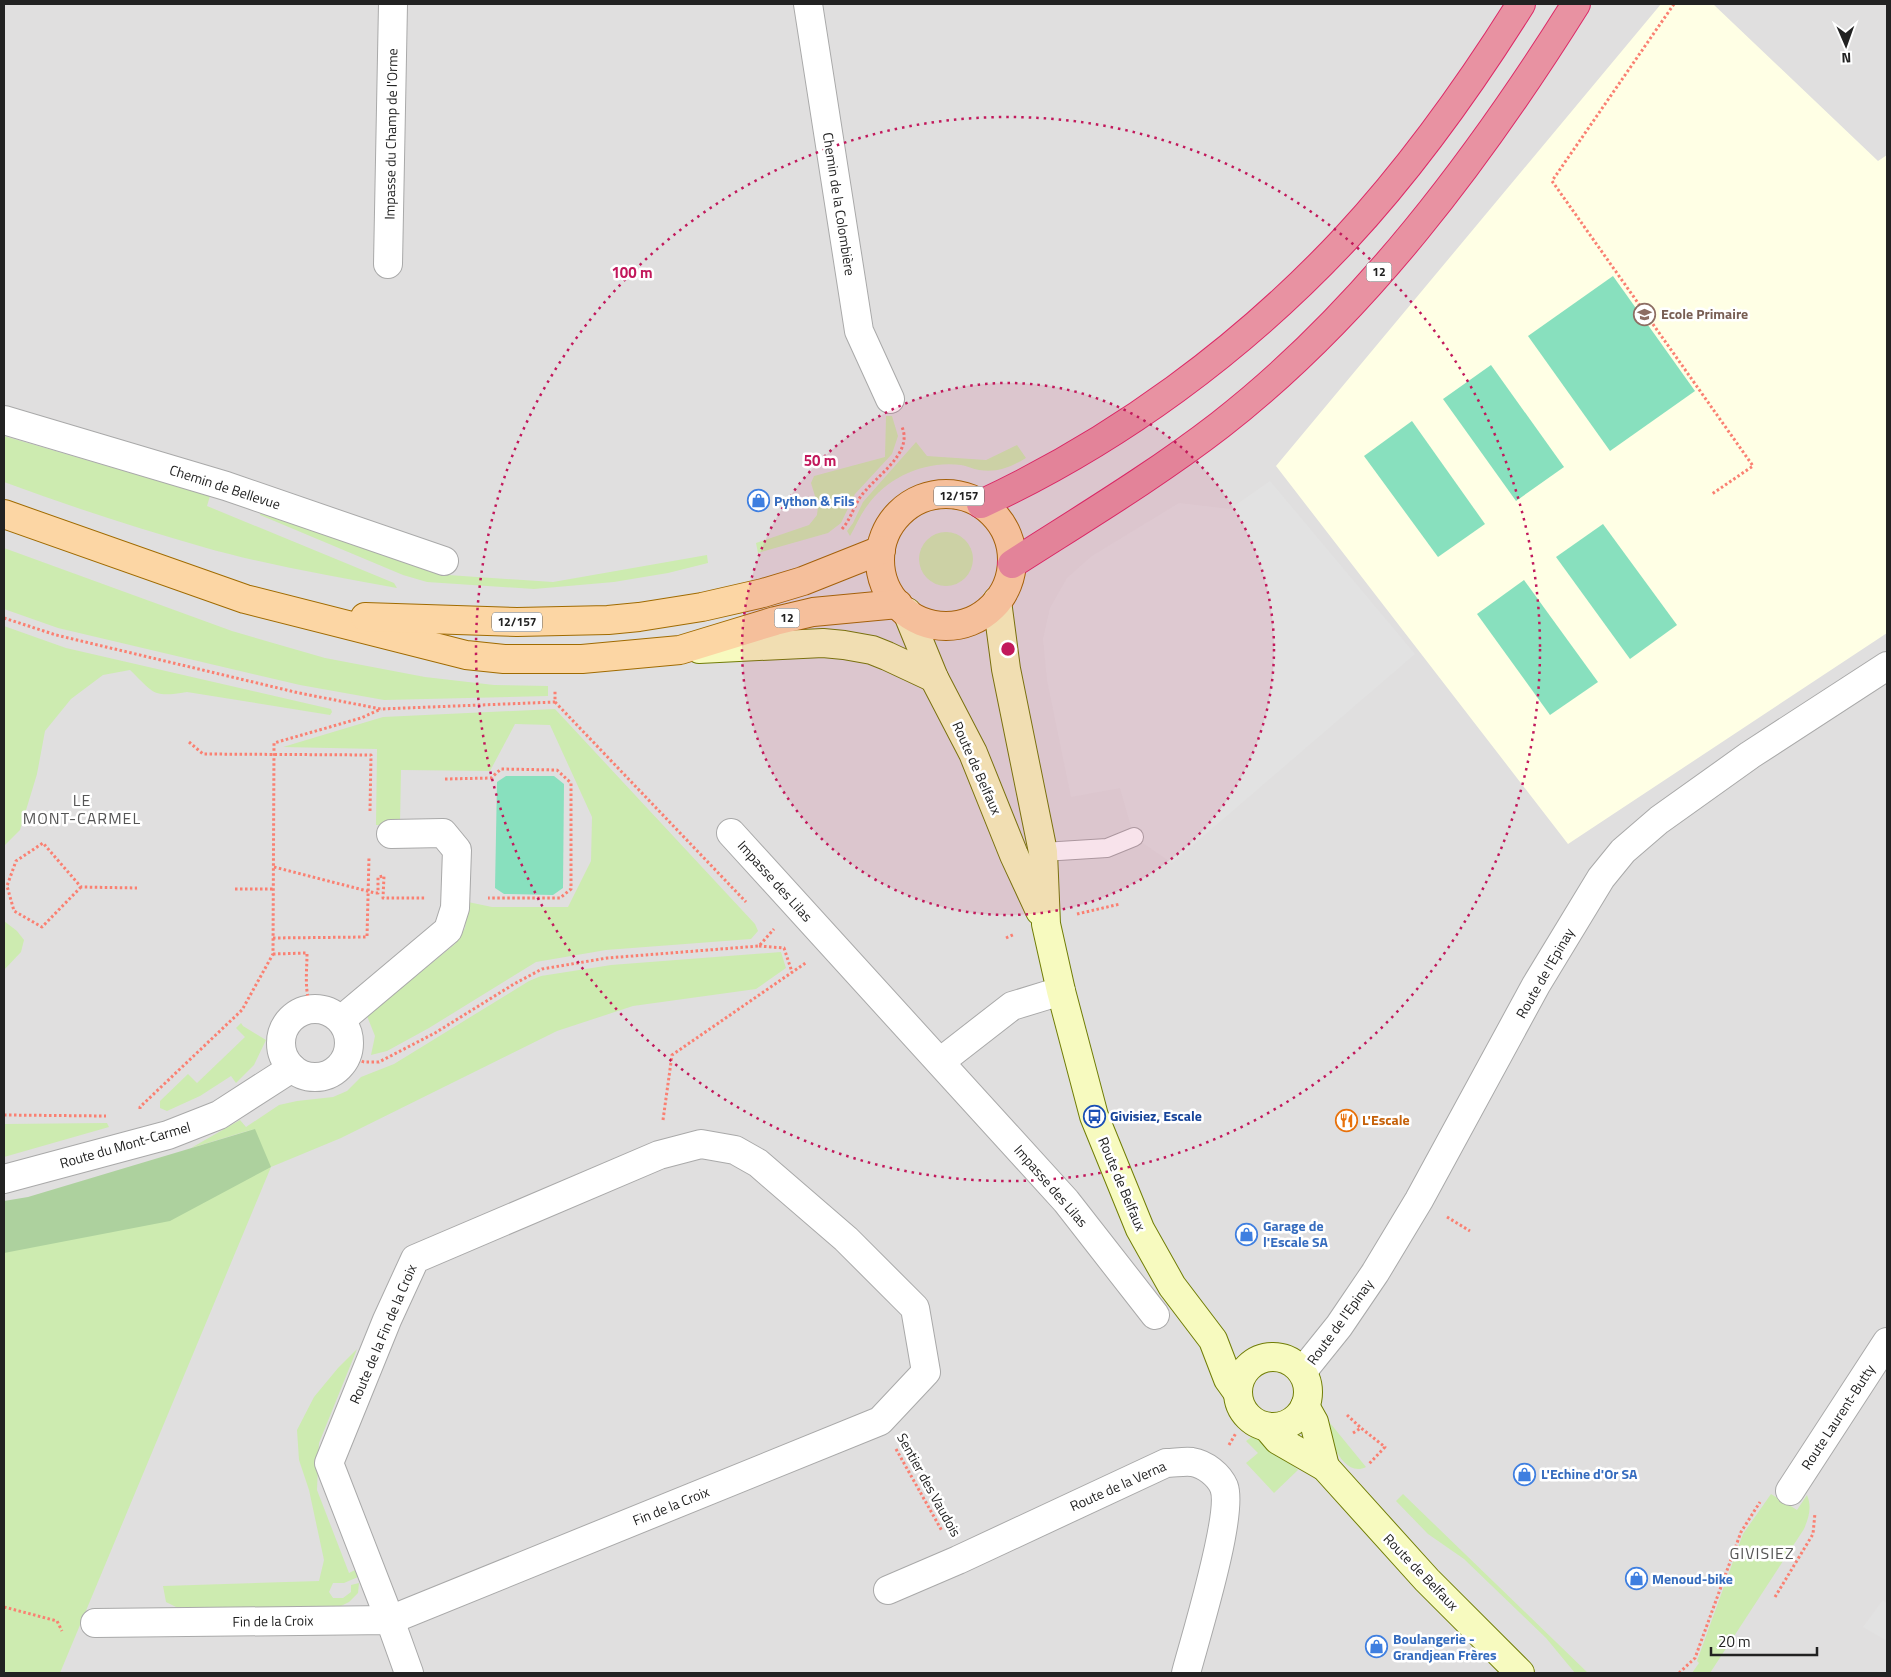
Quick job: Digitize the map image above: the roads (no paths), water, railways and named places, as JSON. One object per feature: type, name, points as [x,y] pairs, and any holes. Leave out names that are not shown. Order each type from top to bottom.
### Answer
[{"type":"highway","points":[[981,504],[1055,468],[1151,407],[1240,337],[1298,286],[1345,239],[1427,142],[1465,91],[1522,4]]},
{"type":"highway","name":"12","points":[[1012,564],[1153,472],[1220,424],[1272,381],[1328,328],[1399,249],[1480,147],[1537,65],[1576,4]]},
{"type":"main road","name":"12/157","points":[[939,495],[955,495],[981,504],[996,516],[1008,537],[1012,564],[1007,584],[997,601],[978,618],[949,626],[927,622],[902,608],[891,596],[883,581],[880,568],[881,550],[891,524],[910,506],[923,499],[939,495]]},
{"type":"main road","name":"12/157","points":[[4,514],[245,599],[466,655],[504,659],[582,659],[680,650]]},
{"type":"main road","name":"12/157","points":[[301,613],[473,622],[608,620],[702,607],[763,592],[803,581],[881,550]]},
{"type":"main road","name":"Route de Belfaux","points":[[997,601],[1006,669],[1058,920],[1060,991],[1094,1116],[1140,1229],[1172,1286],[1212,1340],[1228,1379],[1238,1393]]},
{"type":"main road","name":"12","points":[[680,650],[775,620],[813,612],[902,608]]},
{"type":"main road","name":"Route de Belfaux","points":[[902,608],[934,678],[972,753],[1014,856],[1058,920]]},
{"type":"main road","points":[[680,650],[823,642],[858,647],[887,656],[934,678]]},
{"type":"main road","points":[[1212,1340],[1245,1350],[1263,1359]]},
{"type":"main road","points":[[1274,1357],[1285,1359],[1295,1364],[1302,1372],[1308,1383],[1308,1394],[1306,1406],[1299,1416],[1289,1423],[1278,1427],[1267,1427],[1255,1422],[1247,1415],[1241,1405],[1238,1393],[1245,1371],[1253,1363],[1274,1357]]},
{"type":"main road","name":"Route de Belfaux","points":[[1306,1406],[1314,1422],[1325,1467]]},
{"type":"main road","name":"Route de Belfaux","points":[[1267,1427],[1278,1440],[1325,1467],[1427,1580],[1520,1673]]},
{"type":"street","name":"Impasse du Champ de l'Orme","points":[[388,264],[393,4]]},
{"type":"street","name":"Chemin de la Colombière","points":[[808,4],[859,330],[890,399]]},
{"type":"street","name":"Chemin de Bellevue","points":[[4,420],[226,486],[444,561]]},
{"type":"street","name":"Route de l'Epinay","points":[[1302,1372],[1339,1326],[1375,1273],[1419,1200],[1536,985],[1601,878],[1623,851],[1659,820],[1750,755],[1887,666]]},
{"type":"street","points":[[342,1020],[448,930],[455,908],[457,850],[443,833],[391,834]]},
{"type":"street","name":"Impasse des Lilas","points":[[731,833],[1066,1200],[1155,1315]]},
{"type":"street","points":[[940,1062],[1012,1006],[1060,991]]},
{"type":"street","points":[[311,1008],[322,1009],[333,1013],[342,1020],[347,1028],[349,1037],[348,1055],[343,1064],[326,1076],[314,1077],[302,1074],[292,1068],[285,1060],[281,1049],[284,1027],[300,1011],[311,1008]]},
{"type":"street","name":"Route du Mont-Carmel","points":[[4,1179],[168,1135],[219,1115],[292,1068]]},
{"type":"street","name":"Route de la Fin de la Croix","points":[[409,1673],[329,1463],[387,1320],[415,1259],[659,1155],[701,1144],[735,1150]]},
{"type":"street","name":"Fin de la Croix","points":[[95,1623],[390,1620],[880,1421],[926,1372],[915,1308],[846,1239],[758,1163],[735,1150]]},
{"type":"street","name":"Route Laurent-Butty","points":[[1795,1482],[1887,1342]]},
{"type":"street","name":"Route de la Verna","points":[[888,1590],[958,1560],[1166,1463],[1193,1462],[1213,1471],[1224,1488],[1226,1508],[1220,1542],[1186,1673]]},
{"type":"lane","points":[[1043,852],[1107,848],[1134,837]]},
{"type":"place","name":"Ecole Primaire","points":[[1645,314]]},
{"type":"place","name":"Python & Fils","points":[[758,501]]},
{"type":"place","name":"Givisiez, Escale","points":[[1094,1116]]},
{"type":"place","name":"L'Escale","points":[[1346,1120]]},
{"type":"place","name":"Garage de l'Escale SA","points":[[1247,1234]]},
{"type":"place","name":"L'Echine d'Or SA","points":[[1525,1474]]},
{"type":"place","name":"Menoud-bike","points":[[1636,1579]]},
{"type":"place","name":"Boulangerie - Grandjean Frères","points":[[1377,1647]]},
{"type":"district","name":"LE MONT-CARMEL","points":[[82,809]]},
{"type":"district","name":"GIVISIEZ","points":[[1762,1553]]}]
